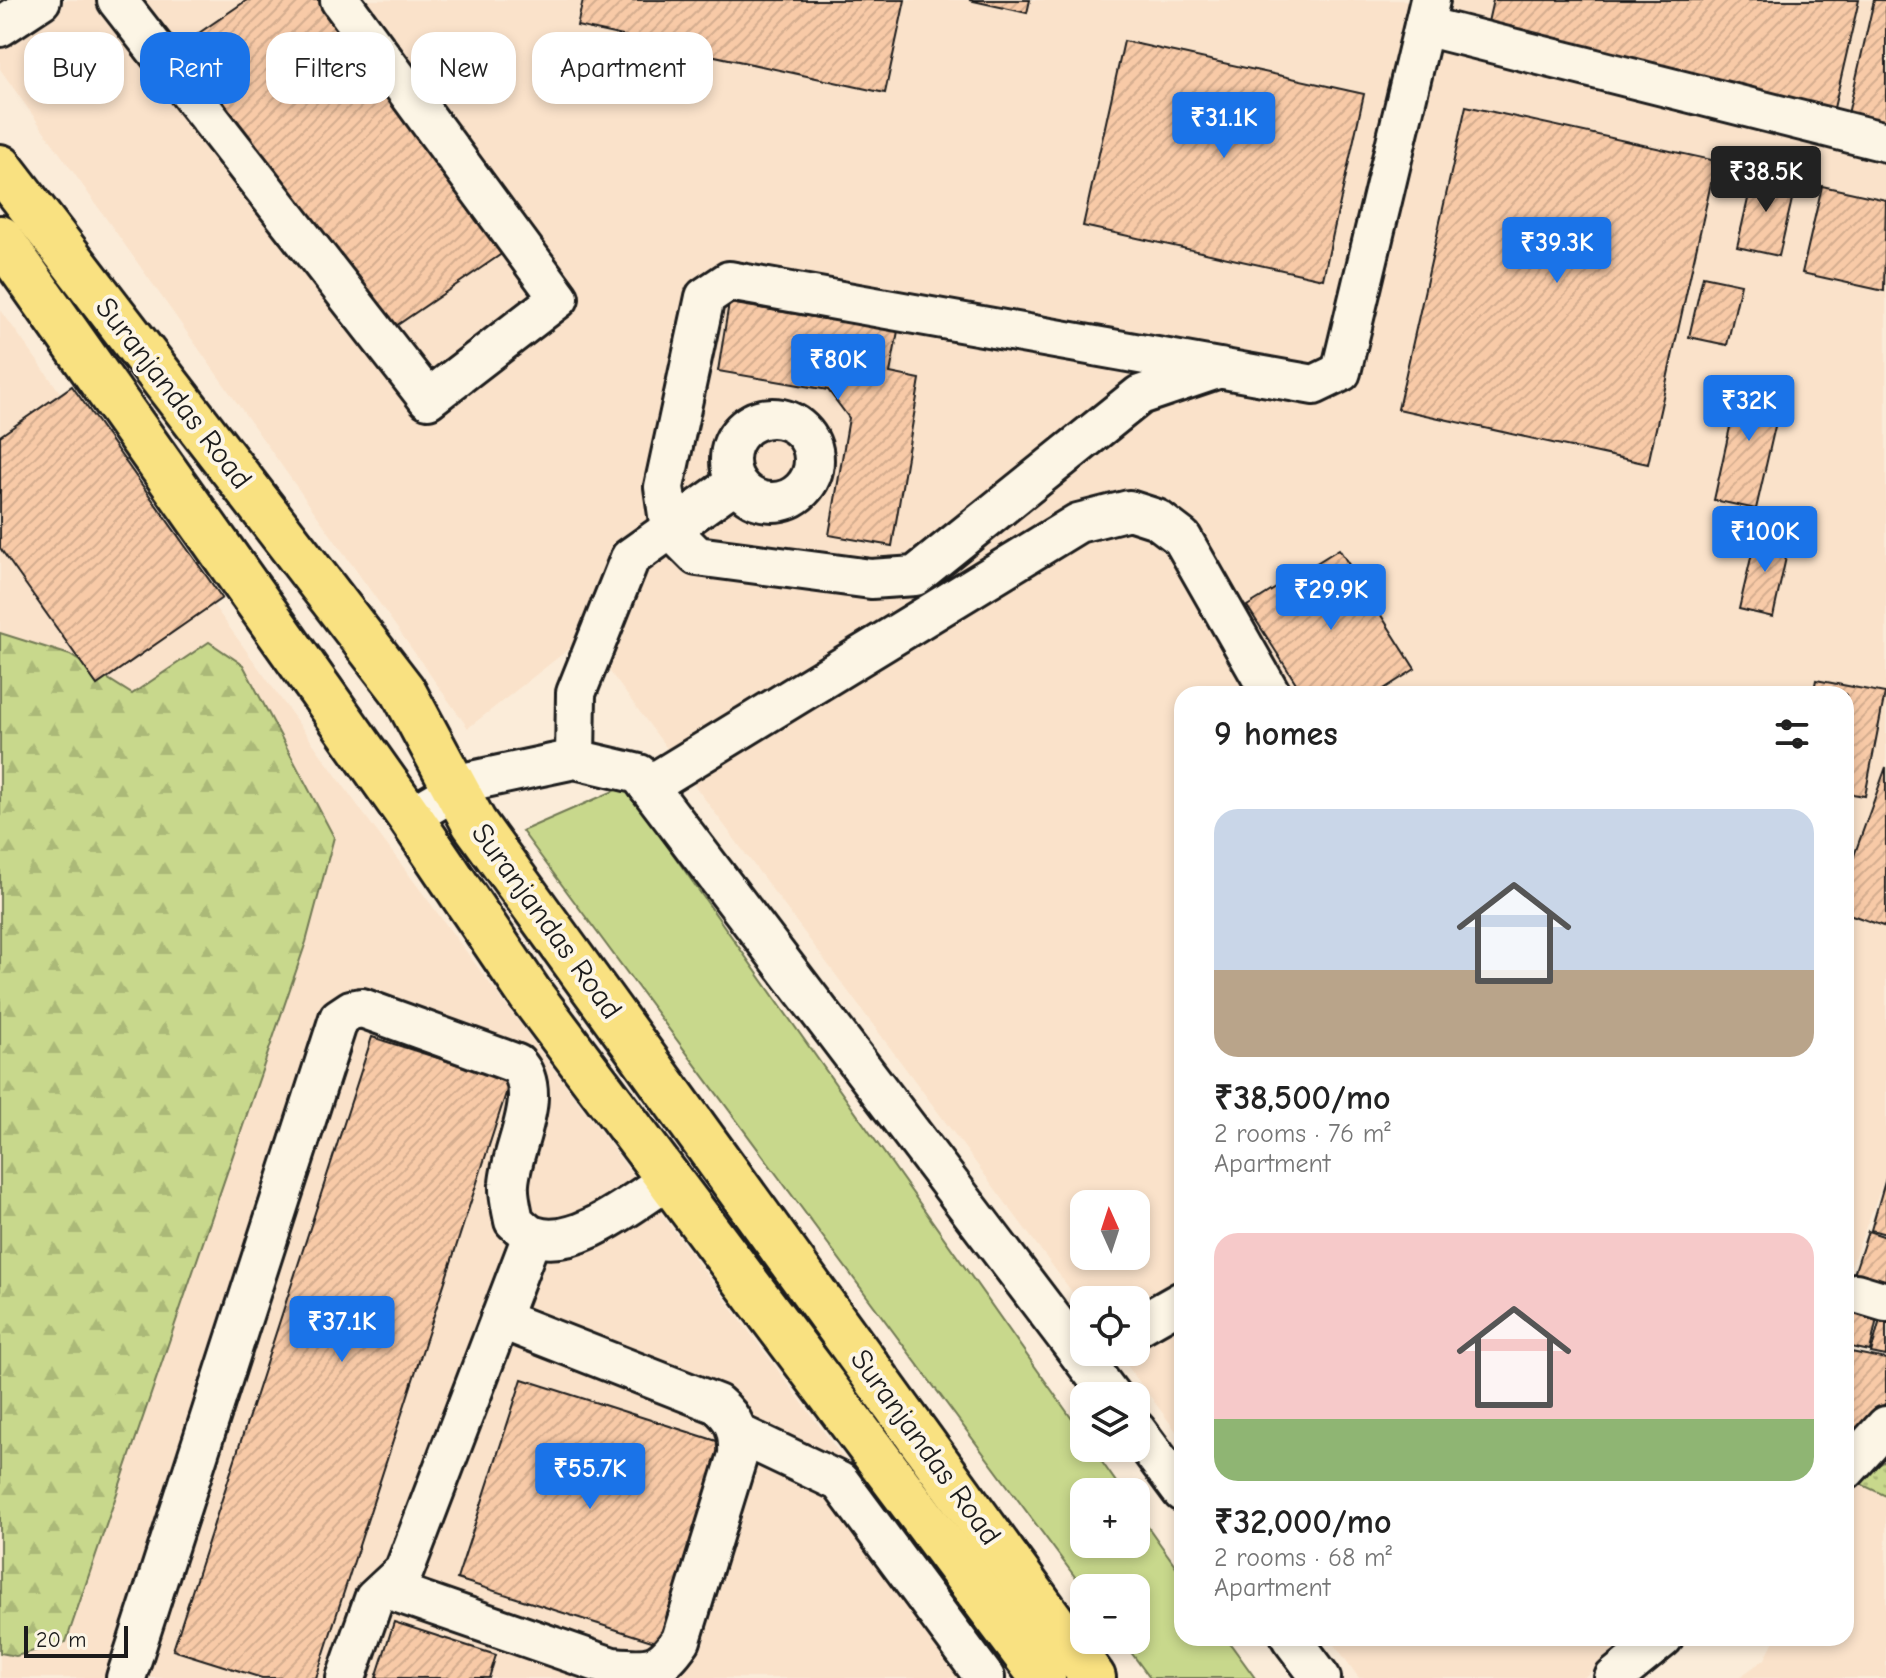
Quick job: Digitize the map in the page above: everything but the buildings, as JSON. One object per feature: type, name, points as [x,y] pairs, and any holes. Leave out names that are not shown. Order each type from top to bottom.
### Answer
[{"type":"main road","name":"Suranjandas Road","points":[[0,167],[403,691],[474,823],[1093,1678]]},
{"type":"main road","name":"Suranjandas Road","points":[[0,238],[410,817],[530,994],[1043,1678]]},
{"type":"street","points":[[0,27],[41,0]]},
{"type":"street","points":[[117,0],[428,399],[559,298],[340,0]]},
{"type":"street","points":[[1220,368],[1140,395],[915,576],[871,579],[697,556],[670,529],[664,487],[705,297],[729,281],[1220,368],[1314,385],[1341,372],[1427,13],[1886,142]]},
{"type":"street","points":[[575,759],[576,693],[619,578],[630,558],[735,483]]},
{"type":"street","points":[[648,786],[1068,528],[1105,514],[1129,510],[1157,519],[1182,538],[1266,686]]},
{"type":"street","points":[[410,817],[471,781],[575,759],[639,774],[1070,1333]]},
{"type":"street","points":[[126,1678],[339,1018],[351,1010],[362,1008],[517,1064],[527,1075],[529,1093],[509,1183],[514,1221],[532,1236],[551,1239],[580,1235],[671,1178]]},
{"type":"street","points":[[346,1678],[365,1617],[374,1599],[404,1571],[532,1236]]},
{"type":"street","points":[[1150,1319],[1174,1306]]},
{"type":"street","points":[[387,1589],[601,1664],[641,1669],[666,1662],[681,1640],[738,1455],[739,1434],[732,1416],[717,1404],[500,1319]]},
{"type":"street","points":[[1854,1461],[1886,1426]]},
{"type":"street","points":[[739,1434],[840,1482],[985,1678]]},
{"type":"street","points":[[1150,1449],[1174,1481]]},
{"type":"street","points":[[1297,1646],[1321,1678]]},
{"type":"street","points":[[1614,1678],[1653,1646]]},
{"type":"shaded area","points":[[0,0],[1886,0],[1886,1175],[1854,1258],[1854,686],[1174,686],[1174,1428],[1150,1396],[1150,1382],[1139,1382],[1127,1366],[1150,1366],[1150,1286],[1070,1286],[1070,1289],[584,637],[468,728],[25,104],[124,104],[124,32],[24,32],[24,103],[0,69]]},
{"type":"shaded area","points":[[0,309],[366,817],[1007,1678],[0,1678]]},
{"type":"shaded area","points":[[1854,1481],[1886,1496],[1886,1678],[1738,1678],[1765,1659],[1771,1646],[1854,1646]]},
{"type":"shaded area","points":[[1336,1646],[1623,1646],[1583,1678],[1359,1678]]},
{"type":"green space","points":[[0,633],[70,655],[132,694],[209,642],[243,665],[334,837],[306,942],[66,1642],[16,1656],[0,1653]]},
{"type":"green space","points":[[625,786],[1070,1416],[1070,1462],[1102,1462],[1113,1478],[1070,1478],[1070,1558],[1150,1558],[1150,1530],[1174,1564],[1174,1646],[1232,1646],[1255,1678],[1150,1678],[1132,1654],[1150,1654],[1150,1574],[1073,1574],[522,831]]},
{"type":"green space","points":[[1886,1461],[1886,1496],[1854,1479]]}]
